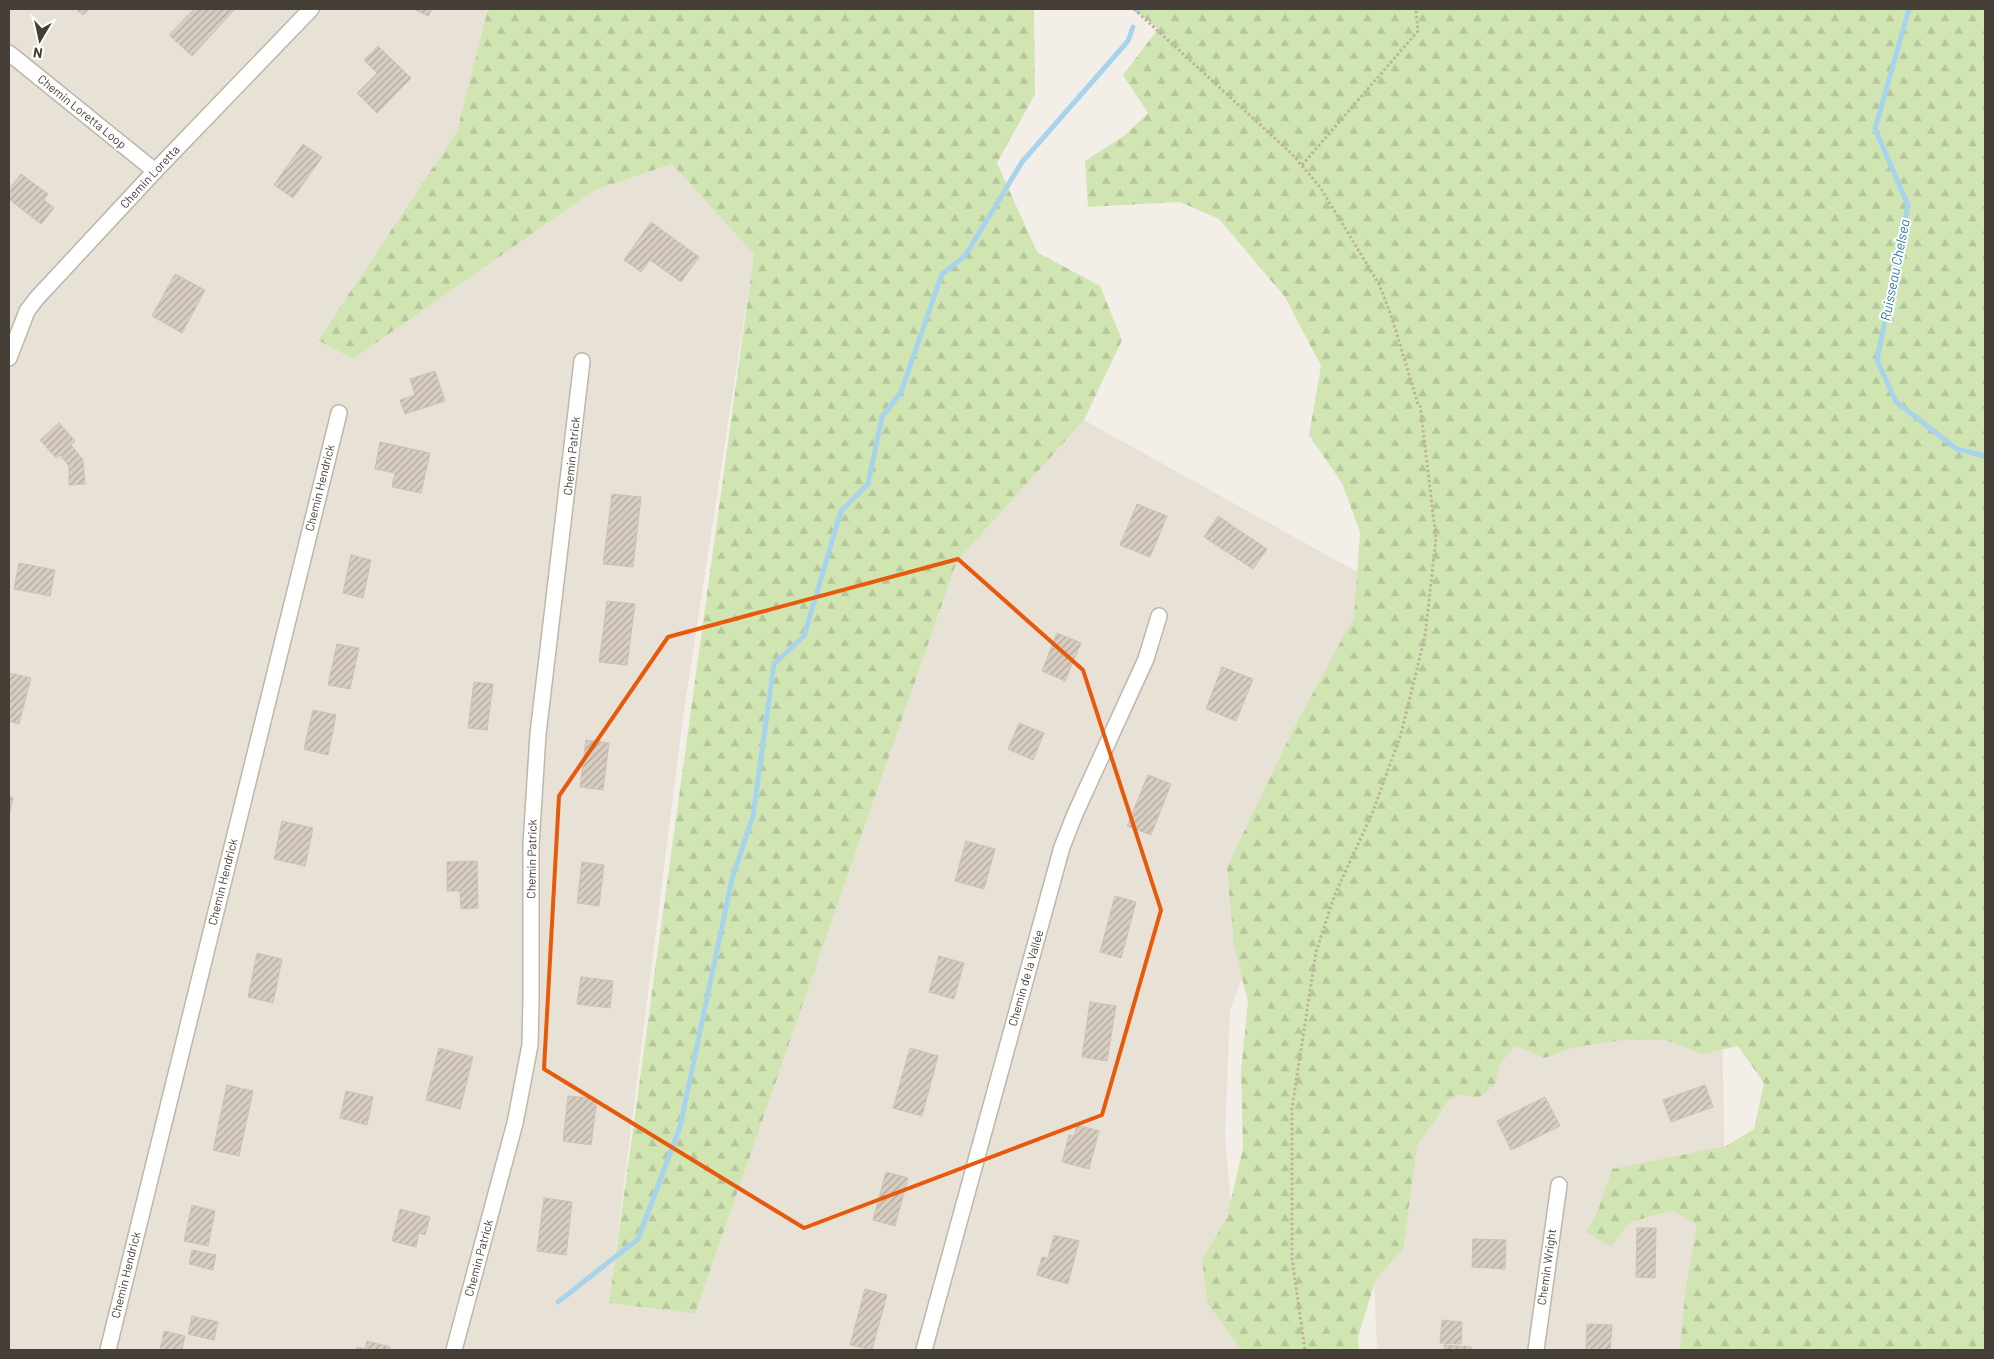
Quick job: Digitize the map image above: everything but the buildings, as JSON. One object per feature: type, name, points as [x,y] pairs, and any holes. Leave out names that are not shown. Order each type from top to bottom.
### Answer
[{"type":"street","name":"Chemin Loretta","points":[[9,358],[27,311],[37,298],[155,171],[311,9]]},
{"type":"street","name":"Chemin Loretta Loop","points":[[9,53],[155,171]]},
{"type":"street","name":"Chemin Patrick","points":[[454,1350],[515,1123],[530,1044],[532,1000],[531,845],[538,734],[582,361]]},
{"type":"street","name":"Chemin Hendrick","points":[[108,1350],[339,413]]},
{"type":"street","name":"Chemin de la Vallée","points":[[924,1350],[1062,847],[1075,814],[1146,659],[1159,616]]},
{"type":"street","name":"Chemin Wright","points":[[1536,1350],[1559,1185]]},
{"type":"path","points":[[1134,9],[1255,118],[1292,154],[1320,187],[1379,284],[1392,318],[1418,404],[1420,405],[1436,538],[1425,636],[1402,734],[1372,814],[1335,894],[1316,952],[1306,1008],[1292,1118],[1292,1258],[1305,1350]]},
{"type":"path","points":[[1302,166],[1418,31],[1416,9]]},
{"type":"highlighted area","points":[[958,559],[1083,670],[1161,910],[1102,1115],[804,1228],[544,1069],[559,796],[668,637]]},
{"type":"shaded area","points":[[9,9],[488,9],[457,131],[318,339],[353,359],[595,190],[673,164],[754,254],[683,717],[609,1303],[695,1314],[957,561],[1084,420],[1388,589],[1230,1010],[1225,1136],[1244,1350],[9,1350]]},
{"type":"shaded area","points":[[1474,989],[1722,1012],[1725,1185],[1721,1350],[1377,1350],[1373,1250]]},
{"type":"green space","points":[[488,9],[1034,9],[1035,94],[997,163],[1037,252],[1100,286],[1122,340],[1084,420],[957,561],[695,1314],[609,1303],[754,254],[672,164],[595,190],[353,359],[318,340],[457,131]]},
{"type":"green space","points":[[1134,9],[1985,9],[1985,1350],[1680,1350],[1685,1295],[1697,1225],[1672,1210],[1631,1222],[1610,1246],[1586,1232],[1599,1208],[1612,1169],[1726,1146],[1754,1129],[1764,1083],[1738,1046],[1702,1054],[1666,1040],[1623,1040],[1575,1047],[1545,1058],[1515,1046],[1500,1064],[1495,1085],[1478,1098],[1460,1094],[1447,1102],[1417,1146],[1403,1249],[1376,1279],[1358,1337],[1359,1350],[1242,1350],[1208,1304],[1202,1260],[1227,1218],[1243,1148],[1241,1072],[1248,1002],[1234,946],[1227,867],[1294,728],[1354,617],[1360,532],[1342,483],[1309,435],[1321,366],[1285,297],[1219,219],[1180,202],[1088,207],[1085,161],[1125,135],[1148,113],[1123,75],[1158,29]]},
{"type":"waterway","name":"Ruisseau Chelsea","points":[[1909,9],[1875,129],[1908,205],[1877,360],[1896,402],[1957,449],[1985,456]]},
{"type":"waterway","points":[[558,1302],[638,1239],[680,1127],[732,879],[753,816],[774,664],[804,636],[841,511],[868,484],[882,417],[901,392],[942,274],[965,256],[1022,162],[1128,41],[1133,27]]}]
